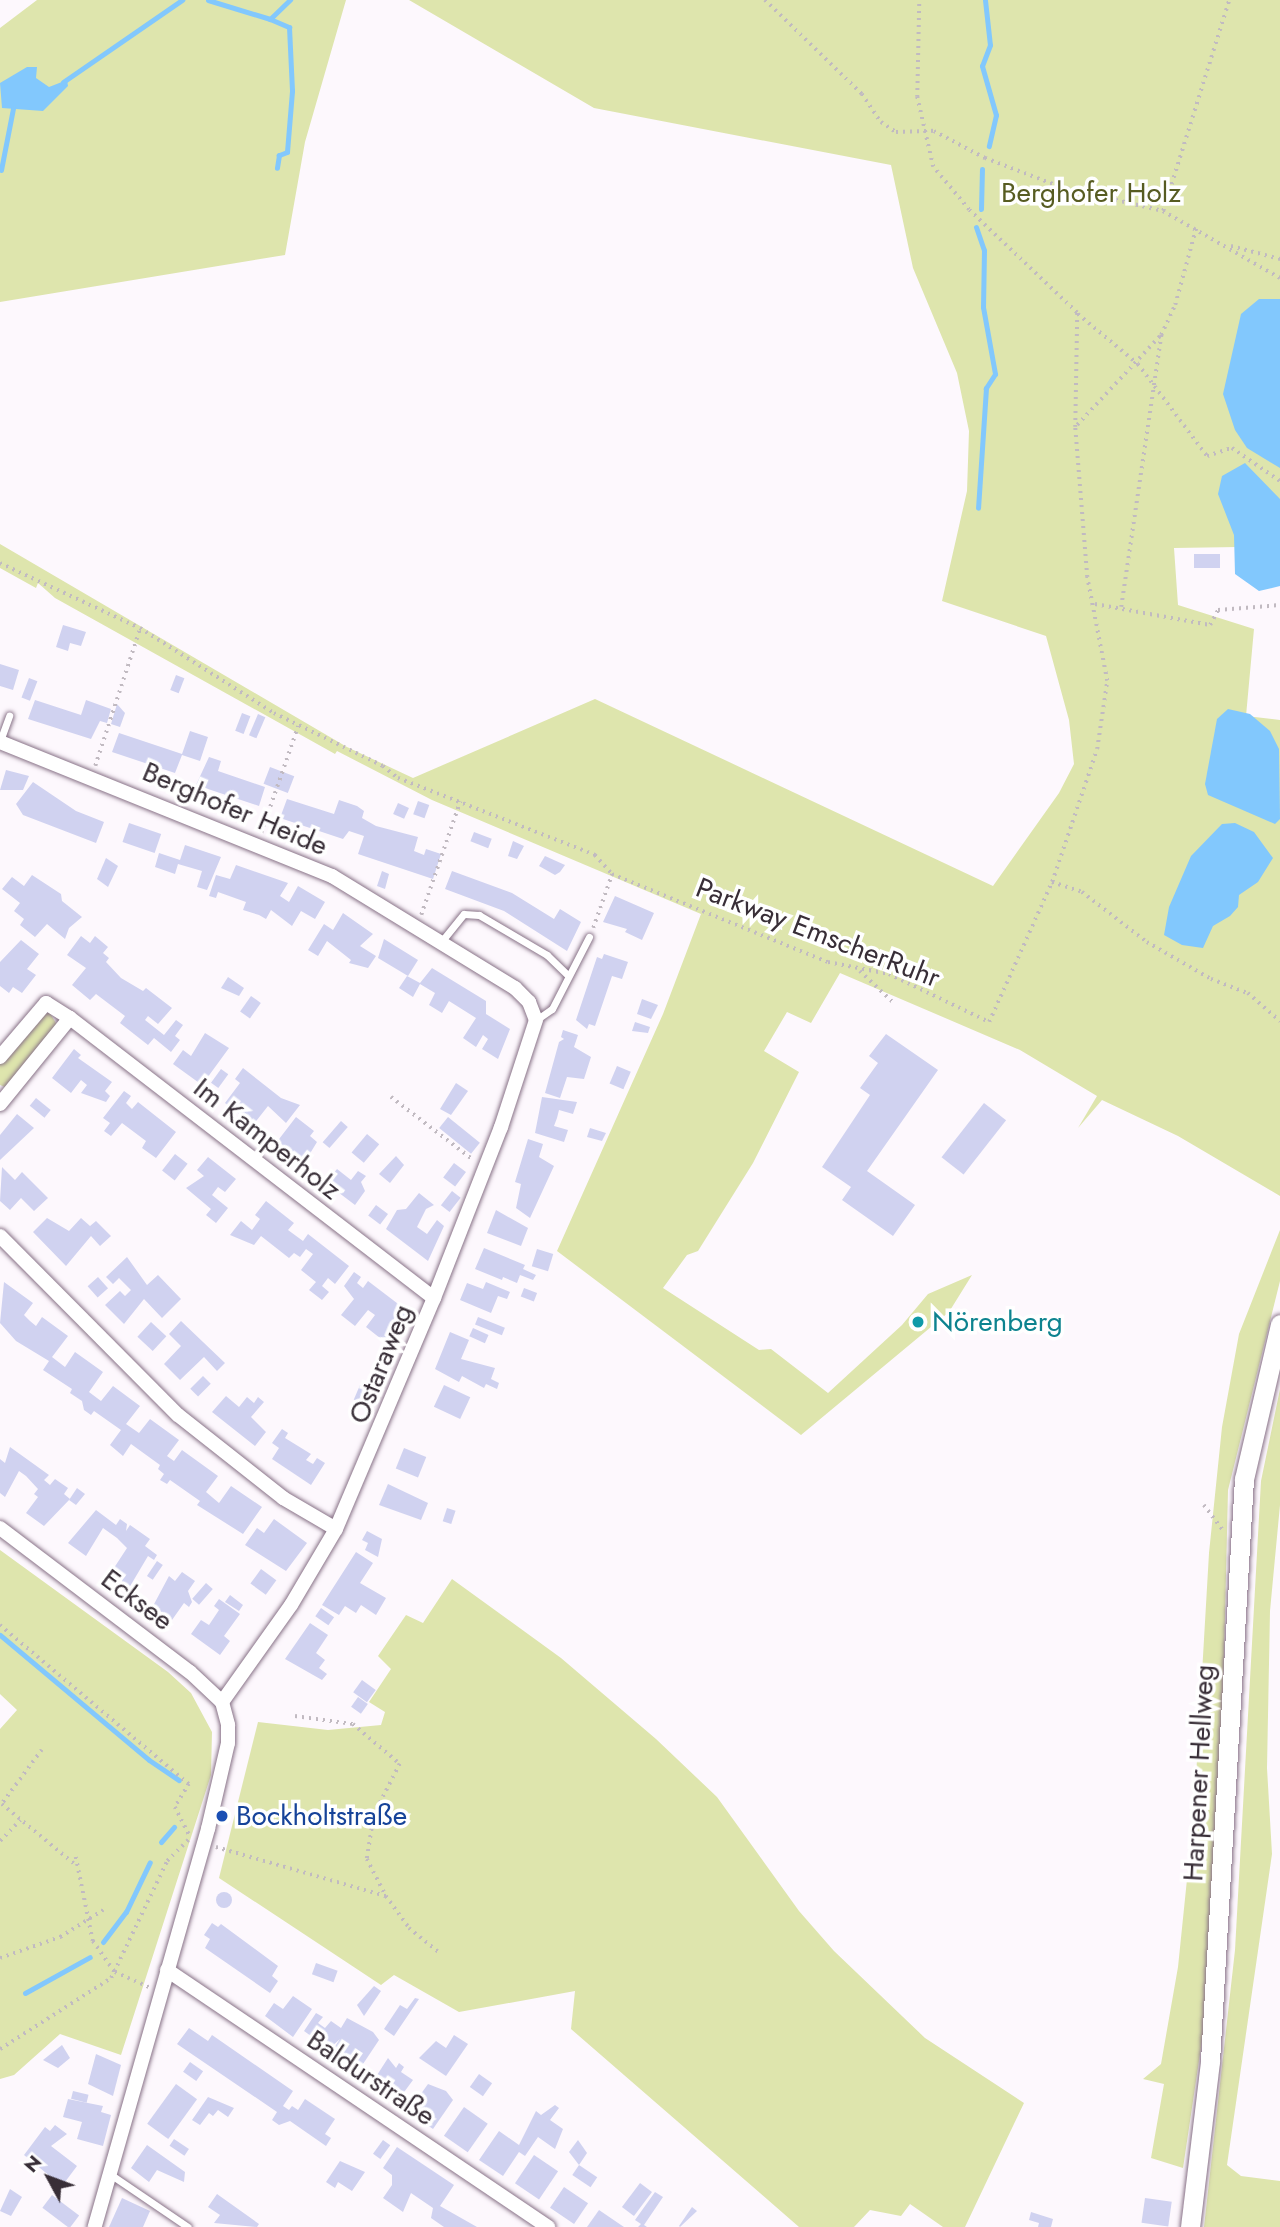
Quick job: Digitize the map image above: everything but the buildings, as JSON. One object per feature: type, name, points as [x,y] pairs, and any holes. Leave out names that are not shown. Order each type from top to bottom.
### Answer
[{"type":"street","name":"Berghofer Heide","points":[[0,742],[257,843],[332,876],[515,988],[529,1002],[536,1020]]},
{"type":"street","name":"Im Kamperholz","points":[[0,1057],[46,1003],[70,1018],[434,1298]]},
{"type":"street","points":[[1,1100],[70,1018]]},
{"type":"street","name":"Ostaraweg","points":[[222,1702],[290,1605],[336,1530],[434,1298],[485,1168],[536,1020]]},
{"type":"street","points":[[2,1242],[178,1415],[272,1490],[336,1530]]},
{"type":"street","name":"Harpener Hellweg","points":[[1190,2227],[1210,2061],[1244,1479],[1280,1324]]},
{"type":"street","name":"Ecksee","points":[[0,1528],[157,1646],[222,1702]]},
{"type":"street","points":[[95,2227],[167,1970],[197,1841],[208,1829],[228,1725],[222,1702]]},
{"type":"street","name":"Baldurstraße","points":[[167,1970],[548,2227]]},
{"type":"lane","points":[[0,742],[9,716]]},
{"type":"lane","points":[[441,942],[464,914],[479,915],[547,955],[568,975]]},
{"type":"lane","points":[[536,1020],[552,1009],[589,937]]},
{"type":"lane","points":[[110,2174],[188,2227]]},
{"type":"path","points":[[765,0],[862,94],[881,122],[896,132],[933,131],[985,158],[1061,187],[1163,211],[1226,244],[1280,278]]},
{"type":"path","points":[[919,0],[916,97],[921,131],[933,167],[969,210],[1077,313],[1138,364],[1207,456],[1232,448],[1280,481]]},
{"type":"path","points":[[1163,211],[1229,0]]},
{"type":"path","points":[[1075,427],[1101,396],[1138,364],[1161,335],[1175,305],[1196,228]]},
{"type":"path","points":[[1226,244],[1280,260]]},
{"type":"path","points":[[1077,313],[1075,427],[1087,577],[1107,681],[1105,715],[1052,882],[1074,888],[1147,942],[1211,979],[1248,993],[1280,1021]]},
{"type":"path","points":[[1121,607],[1161,335]]},
{"type":"path","name":"Parkway EmscherRuhr","points":[[0,563],[139,628],[298,726],[427,792],[460,802],[595,855],[612,874],[828,962],[888,974],[989,1022],[1052,882]]},
{"type":"path","points":[[1095,604],[1210,625],[1218,610],[1280,606]]},
{"type":"path","points":[[91,777],[139,628]]},
{"type":"path","points":[[257,843],[298,726]]},
{"type":"path","points":[[417,927],[460,802]]},
{"type":"path","points":[[589,937],[612,874]]},
{"type":"path","points":[[858,969],[895,1004]]},
{"type":"path","points":[[391,1097],[485,1168]]},
{"type":"path","points":[[0,1625],[189,1784],[175,1807],[197,1841],[386,1896]]},
{"type":"path","points":[[295,1716],[353,1724],[400,1764],[374,1815],[367,1859],[386,1896],[409,1928],[441,1954]]},
{"type":"path","points":[[42,1749],[2,1804],[77,1866]]},
{"type":"path","points":[[0,1841],[21,1819]]},
{"type":"path","points":[[0,2049],[48,2022],[115,1972],[167,1861],[197,1841],[208,1829]]},
{"type":"path","points":[[76,1857],[86,1923],[115,1972],[161,1991]]},
{"type":"path","points":[[0,1958],[86,1923],[103,1910]]},
{"type":"green space","points":[[37,0],[346,0],[305,142],[285,255],[0,302],[0,28]]},
{"type":"green space","name":"Berghofer Holz","points":[[409,0],[1280,0],[1280,522],[1238,547],[1174,548],[1178,605],[1254,629],[1246,716],[1280,720],[1280,1196],[1178,1136],[1102,1100],[1078,1128],[1097,1096],[1020,1050],[840,973],[811,1023],[787,1012],[764,1051],[799,1072],[753,1163],[698,1251],[687,1255],[663,1288],[759,1350],[771,1349],[828,1393],[902,1325],[928,1294],[972,1275],[949,1312],[801,1435],[557,1251],[663,1014],[701,914],[432,800],[337,751],[335,754],[55,598],[38,583],[36,588],[0,568],[0,544],[347,747],[413,778],[595,699],[993,886],[1059,793],[1074,764],[1069,720],[1046,636],[942,601],[967,491],[969,431],[957,373],[913,268],[891,165],[594,108]]},
{"type":"green space","points":[[43,1013],[50,1013],[57,1025],[5,1087],[0,1085],[0,1064]]},
{"type":"green space","points":[[1280,1230],[1280,1281],[1228,1490],[1222,1743],[1206,2014],[1183,2168],[1151,2158],[1164,2084],[1143,2079],[1161,2064],[1178,1967],[1194,1811],[1209,1553],[1222,1427],[1239,1334]]},
{"type":"green space","points":[[1280,1389],[1280,1505],[1270,1611],[1267,1768],[1272,1854],[1227,2165],[1241,2176],[1280,2181],[1280,2227],[1204,2227],[1235,1950],[1261,1481]]},
{"type":"green space","points":[[0,1550],[168,1672],[191,1693],[212,1732],[211,1775],[121,2055],[60,2034],[14,2075],[0,2079],[0,1729],[17,1710],[0,1694]]},
{"type":"green space","points":[[452,1579],[561,1658],[656,1739],[717,1797],[799,1911],[834,1951],[925,2038],[1024,2103],[965,2227],[943,2227],[910,2204],[901,2216],[870,2210],[854,2227],[799,2227],[571,2029],[575,1991],[459,2012],[394,1975],[381,1985],[219,1878],[258,1722],[328,1730],[381,1725],[385,1712],[369,1702],[391,1669],[378,1656],[406,1615],[423,1623]]},
{"type":"water","points":[[27,67],[37,67],[36,78],[49,87],[67,80],[68,86],[43,111],[2,108],[0,83]]},
{"type":"water","points":[[1259,299],[1280,299],[1280,468],[1247,448],[1235,430],[1223,394],[1241,314]]},
{"type":"water","points":[[1245,463],[1280,499],[1280,586],[1259,591],[1235,574],[1234,535],[1218,494],[1222,476]]},
{"type":"water","points":[[1228,709],[1250,714],[1270,731],[1279,749],[1280,819],[1275,824],[1208,795],[1205,784],[1217,719]]},
{"type":"water","points":[[1235,823],[1254,832],[1273,858],[1258,882],[1239,895],[1238,907],[1230,916],[1213,926],[1203,948],[1182,945],[1164,935],[1169,907],[1191,856],[1222,824]]},
{"type":"waterway","points":[[63,82],[182,0]]},
{"type":"waterway","points":[[208,0],[270,19],[290,0]]},
{"type":"waterway","points":[[985,0],[990,45],[982,66],[996,115],[989,146]]},
{"type":"waterway","points":[[270,19],[289,27],[292,91],[287,152],[279,155],[277,168]]},
{"type":"waterway","points":[[1,170],[13,108]]},
{"type":"waterway","points":[[981,209],[982,169]]},
{"type":"waterway","points":[[976,227],[984,250],[983,307],[995,374],[986,388],[978,508]]},
{"type":"waterway","points":[[0,1635],[149,1760],[179,1780]]},
{"type":"waterway","points":[[161,1842],[174,1827]]},
{"type":"waterway","points":[[103,1942],[126,1912],[150,1862]]},
{"type":"waterway","points":[[25,1993],[90,1957]]},
{"type":"place","name":"Nörenberg","points":[[918,1322]]},
{"type":"place","name":"Bockholtstraße","points":[[222,1816]]}]
